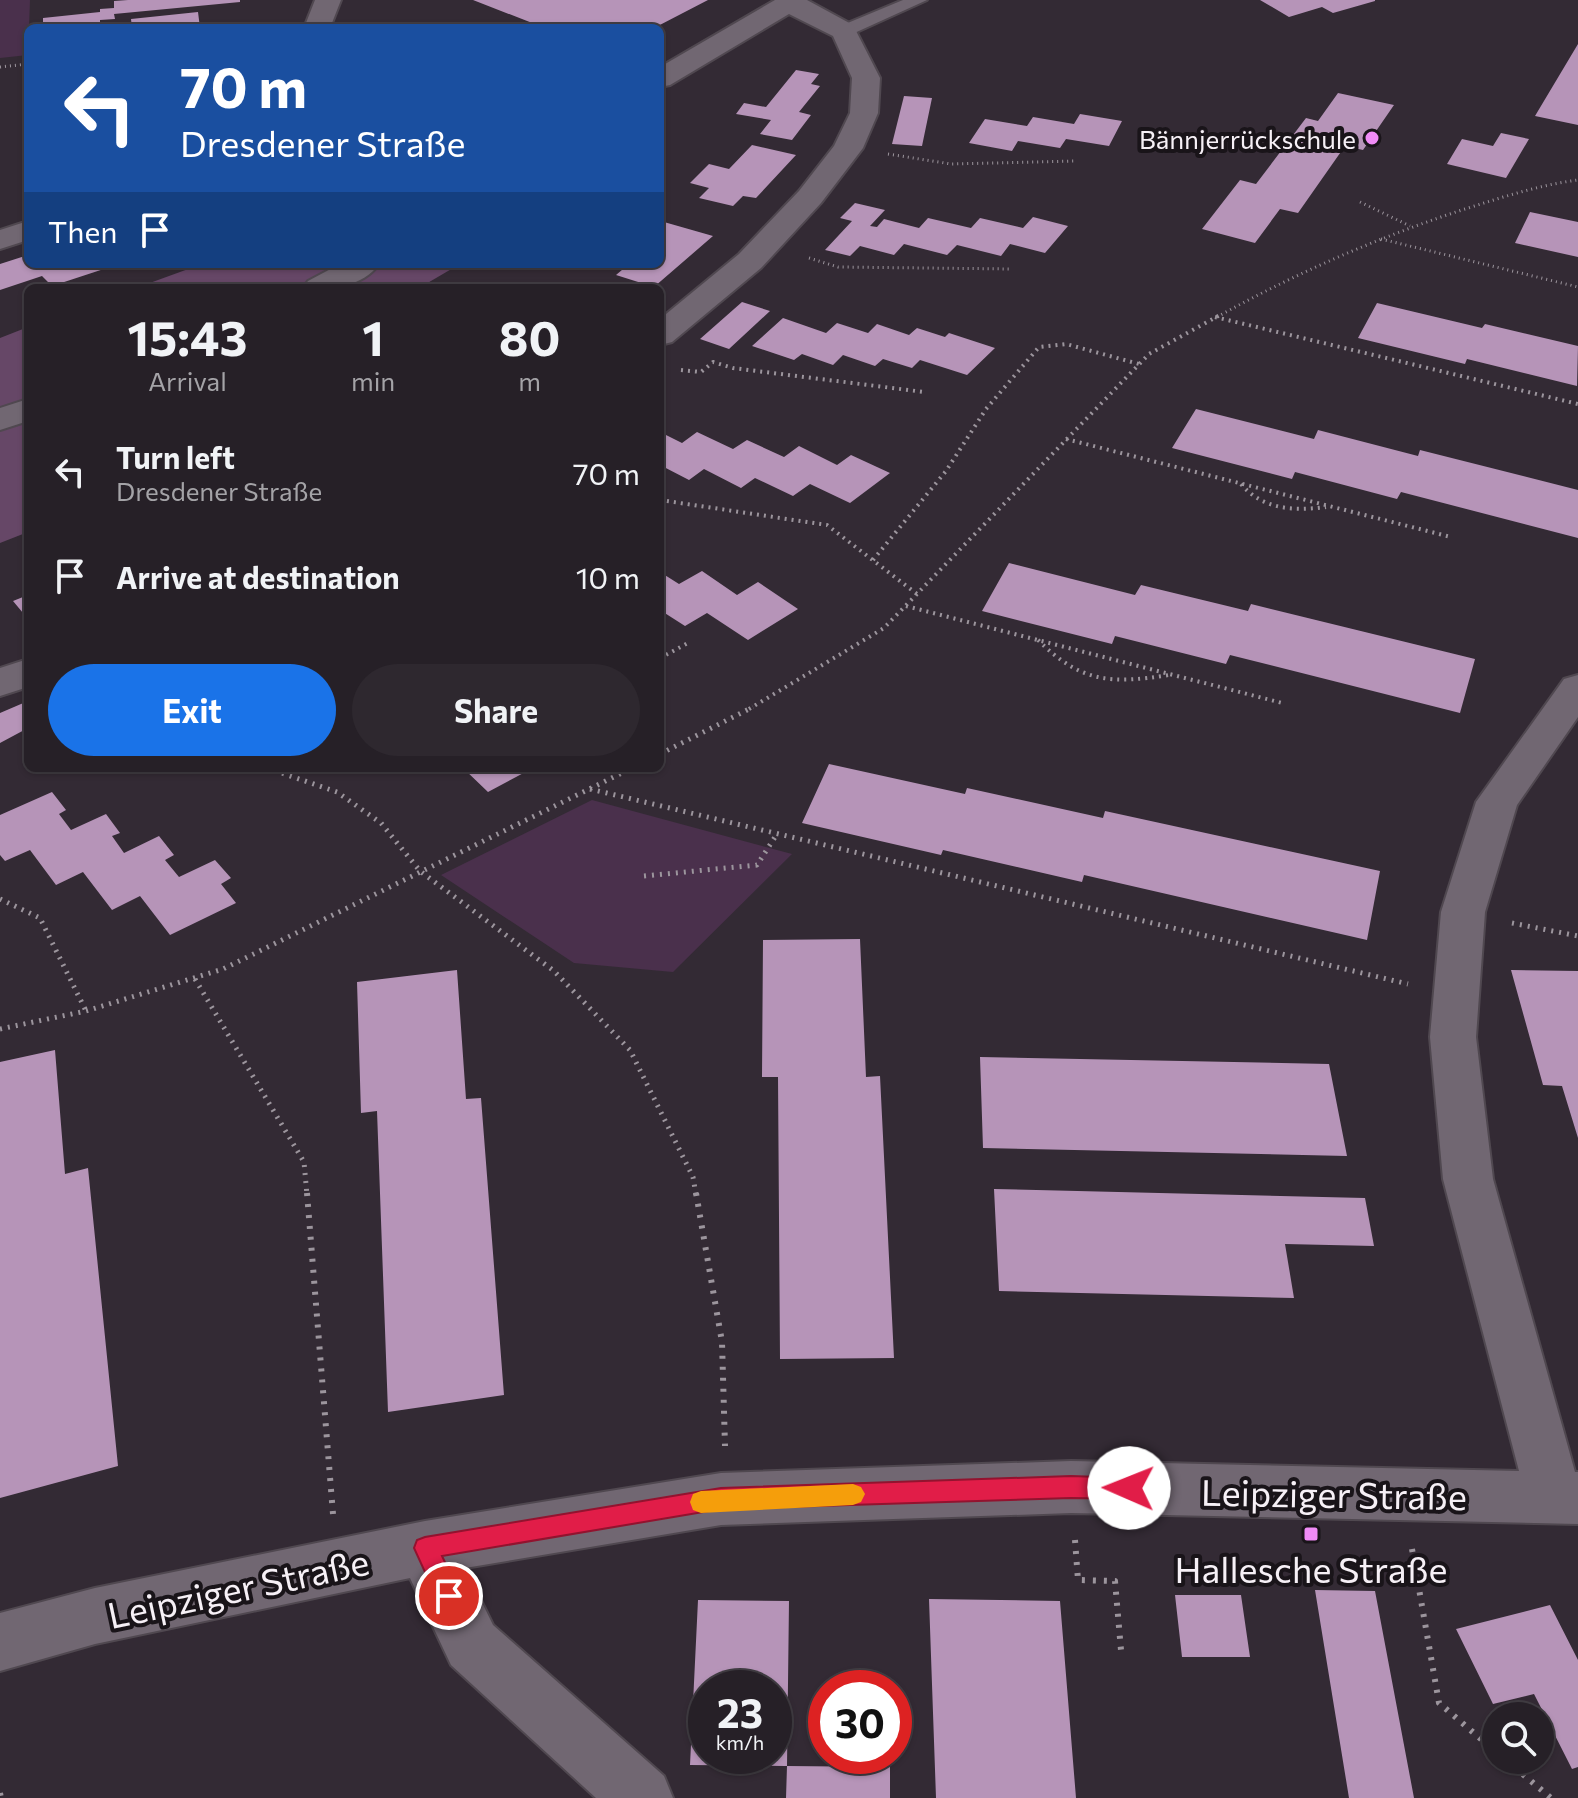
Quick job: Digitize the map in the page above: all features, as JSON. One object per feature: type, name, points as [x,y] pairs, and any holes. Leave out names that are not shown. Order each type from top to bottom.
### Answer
[{"type":"street","points":[[319,24],[328,0]]},
{"type":"street","points":[[664,77],[791,1],[844,31],[866,78],[864,113],[848,148],[810,197],[750,261],[664,332]]},
{"type":"street","points":[[0,240],[24,231]]},
{"type":"street","points":[[326,284],[356,268]]},
{"type":"street","points":[[0,420],[24,411]]},
{"type":"street","points":[[0,683],[24,674]]},
{"type":"street","points":[[1566,1498],[1468,1179],[1453,1037],[1463,912],[1497,802],[1578,688]]},
{"type":"street","name":"Leipziger Straße","points":[[0,1642],[95,1616],[425,1548],[721,1499],[1071,1487],[1566,1498]]},
{"type":"street","points":[[425,1548],[472,1645],[642,1798]]},
{"type":"lane","points":[[844,31],[918,0]]},
{"type":"path","points":[[0,67],[24,64]]},
{"type":"path","points":[[909,157],[951,164],[1077,161]]},
{"type":"path","points":[[664,752],[745,711],[884,628],[1149,354],[1281,281],[1410,227],[1542,185],[1578,180]]},
{"type":"path","points":[[1360,202],[1410,227]]},
{"type":"path","points":[[1381,239],[1578,287]]},
{"type":"path","points":[[816,260],[838,267],[1012,269]]},
{"type":"path","points":[[1215,317],[1578,404]]},
{"type":"path","points":[[873,560],[946,471],[986,409],[1039,347],[1066,344],[1139,364]]},
{"type":"path","points":[[713,362],[733,368],[924,392]]},
{"type":"path","points":[[1066,439],[1451,537]]},
{"type":"path","points":[[1240,483],[1258,501],[1278,507],[1297,510],[1331,507]]},
{"type":"path","points":[[664,501],[827,525],[917,594]]},
{"type":"path","points":[[906,606],[1282,703]]},
{"type":"path","points":[[1037,639],[1054,658],[1089,679],[1132,682],[1173,675]]},
{"type":"path","points":[[664,656],[688,643]]},
{"type":"path","points":[[279,772],[337,792],[381,823],[420,871],[554,971],[630,1050],[693,1177],[722,1342],[726,1435]]},
{"type":"path","points":[[0,1029],[86,1011],[223,969],[624,772]]},
{"type":"path","points":[[590,789],[1456,995]]},
{"type":"path","points":[[644,876],[757,865],[777,834]]},
{"type":"path","points":[[0,899],[40,918],[86,1011]]},
{"type":"path","points":[[1463,912],[1578,936]]},
{"type":"path","points":[[195,979],[304,1162],[331,1497]]},
{"type":"path","points":[[1403,1495],[1439,1703],[1482,1740]]},
{"type":"path","points":[[1078,1580],[1115,1581],[1121,1650]]},
{"type":"path","points":[[1523,1774],[1551,1798]]},
{"type":"shaded area","points":[[0,0],[30,0],[29,24],[24,24],[24,55],[0,58]]},
{"type":"shaded area","points":[[191,268],[453,268],[426,284],[147,284]]},
{"type":"shaded area","points":[[24,329],[24,534],[0,543],[0,338]]},
{"type":"shaded area","points":[[592,800],[792,854],[673,972],[574,963],[441,875]]},
{"type":"building","points":[[473,0],[708,0],[662,24],[535,24]]},
{"type":"building","points":[[1260,0],[1375,1],[1333,13],[1322,7],[1289,17]]},
{"type":"building","points":[[114,1],[240,2],[114,14],[115,19],[100,20],[100,24],[43,24],[43,18],[114,8]]},
{"type":"building","points":[[198,12],[200,24],[132,24],[131,19]]},
{"type":"building","points":[[1578,44],[1578,125],[1535,116]]},
{"type":"building","points":[[796,70],[819,74],[811,84],[820,86],[799,112],[811,115],[792,140],[760,134],[771,120],[736,114],[744,103],[766,107]]},
{"type":"building","points":[[1338,93],[1394,105],[1363,150],[1345,146],[1298,213],[1280,209],[1255,243],[1202,229],[1240,180],[1256,184],[1306,118],[1318,121]]},
{"type":"building","points":[[904,96],[932,98],[922,146],[892,144]]},
{"type":"building","points":[[1080,114],[1122,121],[1109,146],[1066,139],[1060,148],[1018,141],[1012,151],[969,143],[985,119],[1027,126],[1033,117],[1074,124]]},
{"type":"building","points":[[1501,133],[1529,139],[1506,178],[1447,164],[1462,139],[1493,146]]},
{"type":"building","points":[[752,145],[796,155],[756,198],[743,196],[733,206],[699,198],[709,188],[690,183],[709,164],[729,169]]},
{"type":"building","points":[[855,203],[885,210],[870,226],[877,227],[884,219],[919,228],[928,218],[971,228],[980,218],[1023,228],[1033,217],[1068,226],[1045,253],[1010,244],[1001,256],[957,245],[947,255],[904,244],[894,255],[860,246],[850,256],[825,250],[852,221],[840,218]]},
{"type":"building","points":[[1530,212],[1578,222],[1578,257],[1515,243]]},
{"type":"building","points":[[664,222],[713,236],[657,284],[644,284],[616,275],[624,268],[664,268]]},
{"type":"building","points":[[24,256],[24,268],[107,268],[58,284],[50,284],[42,276],[0,290],[0,264]]},
{"type":"building","points":[[742,302],[770,311],[729,349],[700,339]]},
{"type":"building","points":[[1377,303],[1482,328],[1485,324],[1578,346],[1577,386],[1467,359],[1465,364],[1358,338]]},
{"type":"building","points":[[783,318],[826,333],[837,323],[868,333],[877,324],[909,335],[917,328],[945,337],[949,333],[995,348],[967,375],[920,360],[912,368],[883,359],[875,366],[843,355],[833,365],[802,354],[794,360],[752,346]]},
{"type":"building","points":[[1196,409],[1314,439],[1318,430],[1418,456],[1420,450],[1578,490],[1578,538],[1401,492],[1397,499],[1295,472],[1292,479],[1172,448]]},
{"type":"building","points":[[697,432],[733,449],[747,440],[784,457],[799,446],[837,465],[851,455],[890,473],[850,503],[810,484],[793,496],[755,478],[741,488],[704,469],[689,480],[664,467],[664,434],[682,443]]},
{"type":"building","points":[[1009,563],[1135,595],[1141,585],[1248,611],[1251,604],[1475,659],[1460,713],[1230,655],[1226,664],[1115,636],[1112,644],[982,611]]},
{"type":"building","points":[[702,571],[737,595],[758,582],[798,609],[748,640],[707,613],[685,626],[664,613],[664,575],[679,584]]},
{"type":"building","points":[[24,597],[24,614],[13,601]]},
{"type":"building","points":[[24,703],[24,730],[0,743],[0,713]]},
{"type":"building","points":[[829,764],[965,794],[967,788],[1103,818],[1105,811],[1380,871],[1367,940],[1084,875],[1082,882],[943,850],[941,855],[802,823]]},
{"type":"building","points":[[467,772],[526,772],[488,792]]},
{"type":"building","points":[[52,792],[66,810],[59,814],[71,830],[106,814],[120,833],[112,836],[124,853],[159,836],[174,855],[165,860],[179,877],[215,860],[231,878],[221,884],[236,903],[170,935],[140,896],[112,910],[83,872],[56,885],[30,850],[5,861],[0,855],[0,815]]},
{"type":"building","points":[[860,939],[866,1077],[880,1076],[894,1358],[780,1359],[778,1077],[762,1077],[763,940]]},
{"type":"building","points":[[457,970],[466,1099],[481,1098],[504,1395],[388,1412],[377,1111],[361,1113],[357,982]]},
{"type":"building","points":[[1511,970],[1578,971],[1578,1138],[1562,1086],[1543,1085]]},
{"type":"building","points":[[55,1050],[65,1174],[88,1168],[118,1466],[0,1498],[0,1062]]},
{"type":"building","points":[[980,1057],[1329,1064],[1347,1156],[983,1148]]},
{"type":"building","points":[[994,1189],[1365,1198],[1374,1246],[1285,1244],[1294,1298],[999,1291]]},
{"type":"building","points":[[1315,1590],[1375,1591],[1414,1798],[1349,1798]]},
{"type":"building","points":[[1175,1595],[1241,1595],[1250,1657],[1182,1657]]},
{"type":"building","points":[[929,1599],[1060,1601],[1076,1798],[936,1798]]},
{"type":"building","points":[[698,1600],[789,1601],[788,1670],[695,1670]]},
{"type":"building","points":[[1550,1605],[1578,1660],[1578,1767],[1572,1769],[1554,1733],[1554,1702],[1538,1702],[1534,1694],[1492,1702],[1456,1629]]},
{"type":"building","points":[[792,1766],[808,1766],[808,1774],[890,1774],[890,1798],[786,1798],[787,1774],[792,1774]]},
{"type":"slow traffic","points":[[701,1502],[853,1494]]},
{"type":"place","name":"Bännjerrückschule","points":[[1372,138]]},
{"type":"place","name":"Hallesche Straße","points":[[1311,1534]]},
{"type":"route","points":[[449,1596],[425,1548],[721,1499],[1071,1487],[1129,1488]]}]
